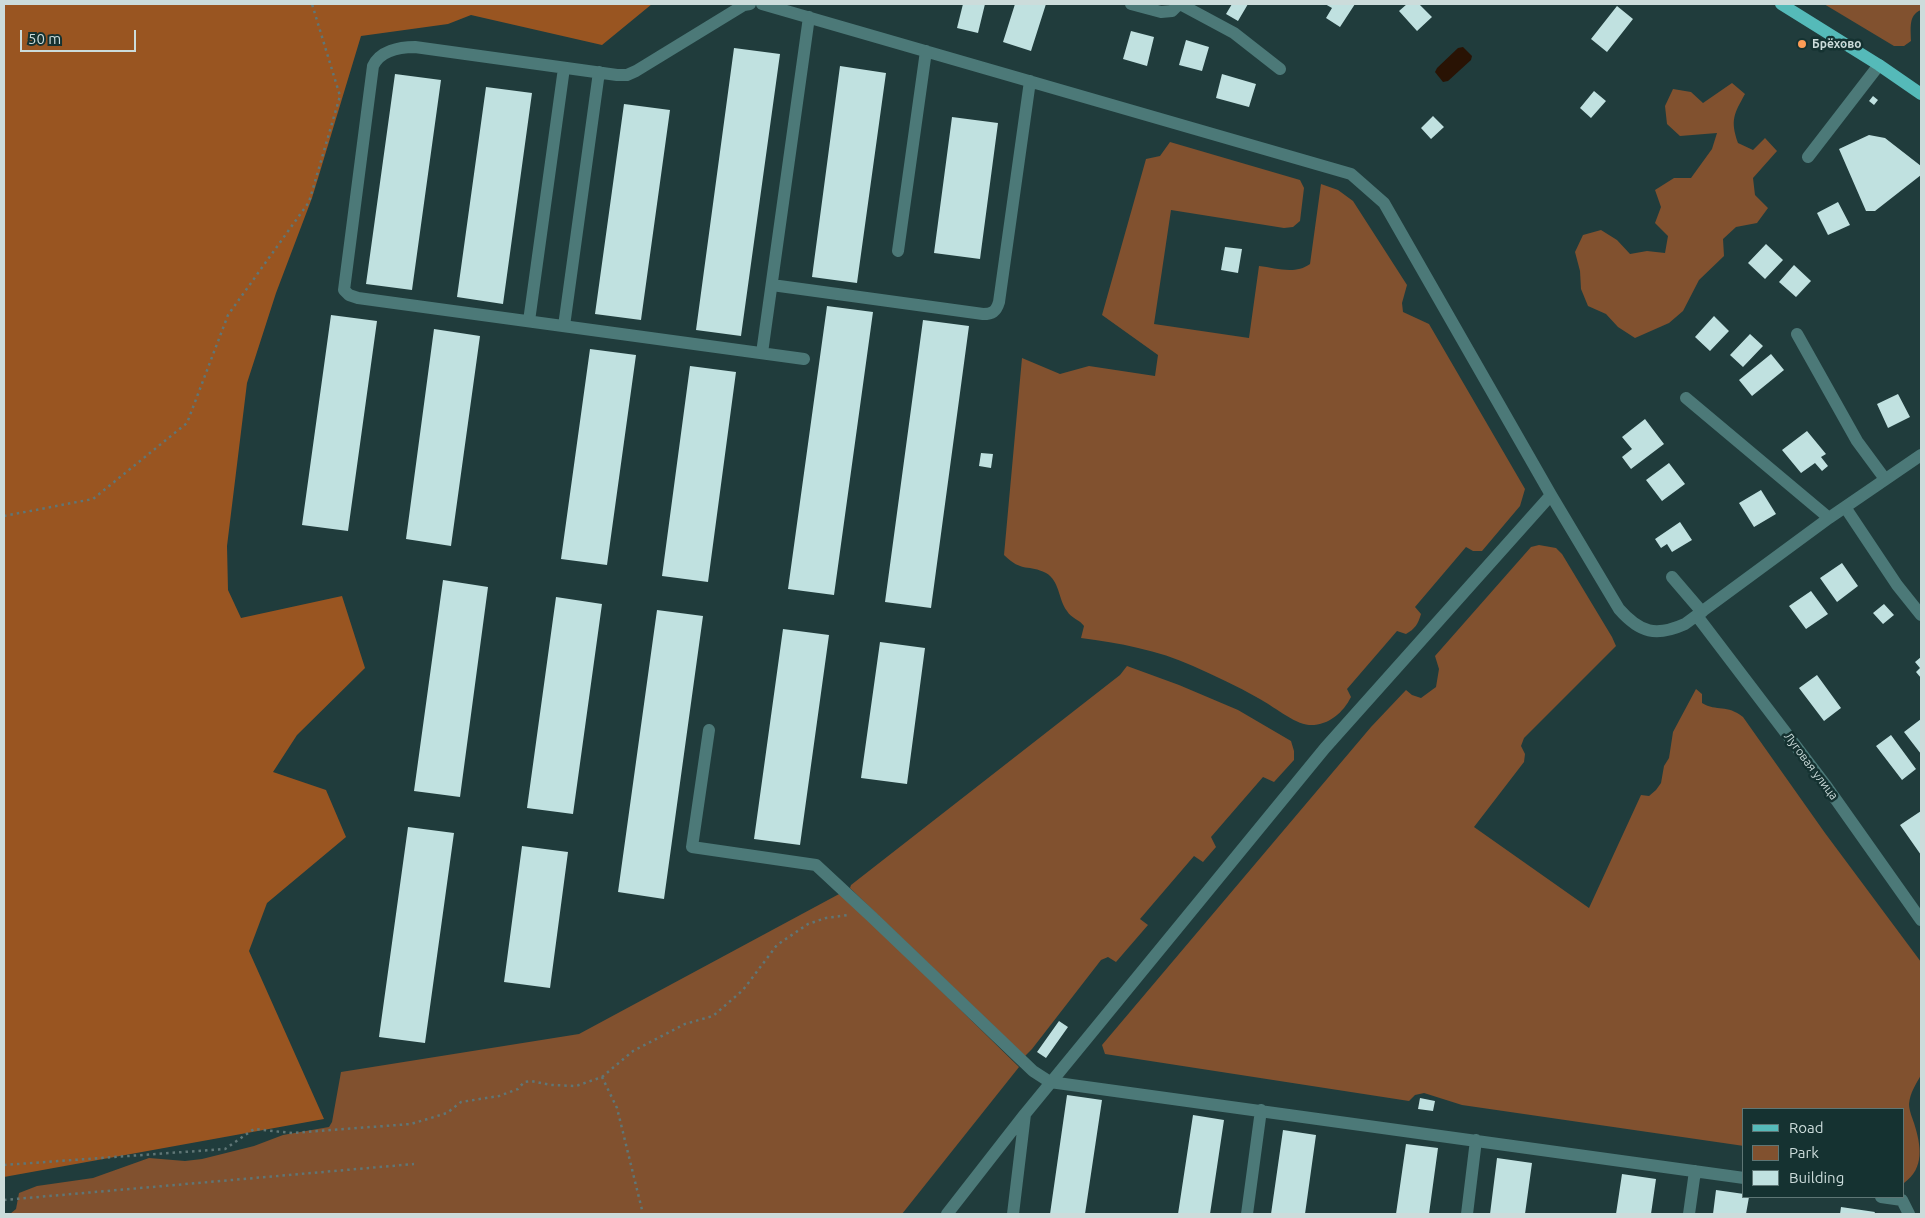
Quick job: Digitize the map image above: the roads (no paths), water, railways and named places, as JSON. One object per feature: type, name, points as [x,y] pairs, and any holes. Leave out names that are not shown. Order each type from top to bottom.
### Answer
[{"type":"main road","points":[[1781,4],[1879,65],[1921,94]]},
{"type":"street","points":[[750,4],[744,5],[636,71],[622,75],[404,47],[383,54],[376,59],[373,66],[344,290],[349,295],[358,298],[804,359]]},
{"type":"street","points":[[762,4],[1351,174],[1384,204],[1551,495],[1619,609],[1630,622],[1644,630],[1658,632],[1672,630],[1685,624],[1829,518],[1921,455]]},
{"type":"street","points":[[1132,4],[1161,12],[1172,11],[1180,4],[1234,33],[1280,69]]},
{"type":"street","points":[[762,353],[808,17]]},
{"type":"street","points":[[898,251],[926,51]]},
{"type":"street","points":[[1808,157],[1879,65]]},
{"type":"street","points":[[530,322],[564,68]]},
{"type":"street","points":[[564,326],[599,72]]},
{"type":"street","points":[[772,285],[982,314],[990,314],[997,310],[1030,81]]},
{"type":"street","points":[[1797,334],[1857,441],[1885,479]]},
{"type":"street","points":[[1686,398],[1829,518]]},
{"type":"street","points":[[948,1214],[1050,1082],[1325,748],[1551,495]]},
{"type":"street","points":[[1845,507],[1896,585],[1921,615]]},
{"type":"street","name":"Луговая улица","points":[[1672,577],[1921,920]]},
{"type":"street","points":[[709,730],[692,848],[816,866],[1033,1071],[1050,1082],[1742,1178]]},
{"type":"street","points":[[1247,1214],[1261,1110]]},
{"type":"street","points":[[1013,1214],[1025,1114]]},
{"type":"street","points":[[1467,1214],[1476,1140]]},
{"type":"street","points":[[1689,1214],[1695,1171]]},
{"type":"street","points":[[1888,1198],[1902,1200],[1909,1214]]},
{"type":"place","name":"Брёхово","points":[[1802,44]]}]
